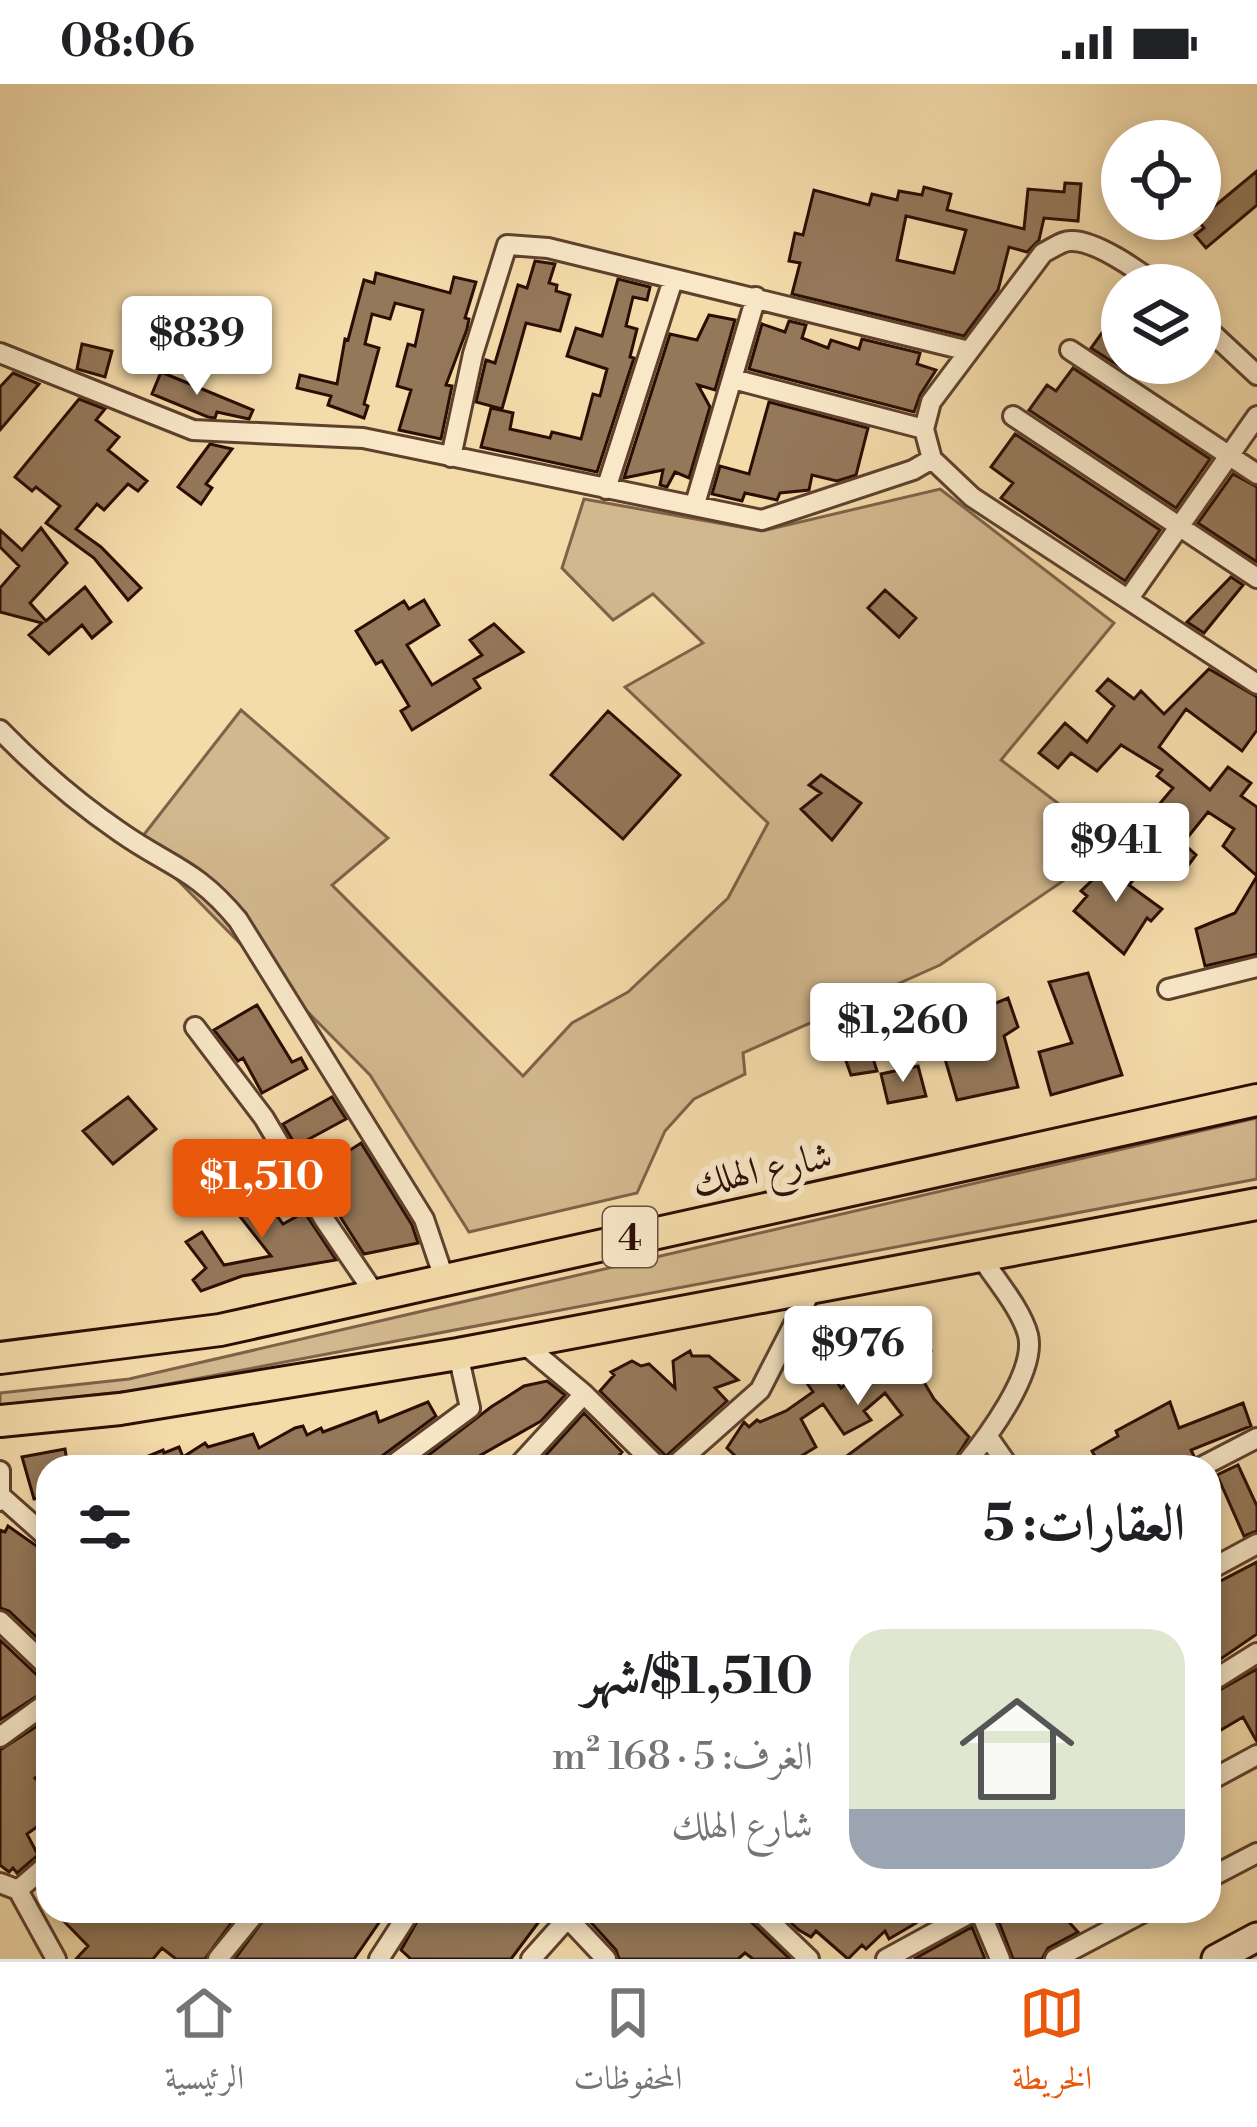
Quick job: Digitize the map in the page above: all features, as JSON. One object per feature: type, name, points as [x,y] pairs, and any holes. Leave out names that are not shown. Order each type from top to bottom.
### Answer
[{"type":"highway","name":"شارع الهلك","points":[[0,1358],[220,1330],[1257,1100]]},
{"type":"highway","name":"4","points":[[0,1421],[120,1409],[458,1354],[1257,1204]]},
{"type":"main road","points":[[1216,1959],[1257,1937]]},
{"type":"street","points":[[1127,264],[1069,241],[1043,253],[932,402],[924,429],[932,459],[972,497],[1257,684]]},
{"type":"street","points":[[452,457],[473,354],[507,245],[548,248],[969,351]]},
{"type":"street","points":[[606,489],[673,280]]},
{"type":"street","points":[[695,504],[756,297]]},
{"type":"street","points":[[1221,342],[1257,375]]},
{"type":"street","points":[[1070,350],[1257,474]]},
{"type":"street","points":[[0,353],[193,430],[364,438],[762,520],[913,470],[932,459]]},
{"type":"street","points":[[733,379],[924,429]]},
{"type":"street","points":[[1013,416],[1257,578]]},
{"type":"street","points":[[1129,598],[1257,416]]},
{"type":"street","points":[[0,730],[40,771],[123,835],[211,888],[238,920],[424,1219],[444,1278]]},
{"type":"street","points":[[1168,989],[1257,967]]},
{"type":"street","points":[[195,1027],[265,1118],[374,1294]]},
{"type":"street","points":[[973,1455],[988,1437],[1030,1358],[1028,1332],[979,1254]]},
{"type":"street","points":[[687,1455],[760,1390],[813,1287]]},
{"type":"street","points":[[522,1342],[646,1455]]},
{"type":"street","points":[[406,1455],[470,1408],[458,1354]]},
{"type":"street","points":[[528,1455],[584,1394]]},
{"type":"street","points":[[988,1437],[1001,1455]]},
{"type":"street","points":[[1221,1457],[1257,1438]]},
{"type":"street","points":[[0,1471],[1,1499],[36,1528]]},
{"type":"street","points":[[1221,1564],[1257,1544]]},
{"type":"street","points":[[0,1621],[36,1656]]},
{"type":"street","points":[[1221,1676],[1257,1653]]},
{"type":"street","points":[[0,1737],[36,1711]]},
{"type":"street","points":[[1221,1774],[1257,1755]]},
{"type":"street","points":[[1221,1872],[1257,1853]]},
{"type":"street","points":[[36,1871],[9,1886],[56,1959]]},
{"type":"street","points":[[218,1959],[247,1923]]},
{"type":"street","points":[[379,1959],[402,1923]]},
{"type":"street","points":[[538,1956],[561,1923]]},
{"type":"street","points":[[576,1923],[606,1959]]},
{"type":"street","points":[[772,1923],[809,1959]]},
{"type":"street","points":[[886,1959],[954,1923]]},
{"type":"street","points":[[983,1923],[1000,1959]]},
{"type":"street","points":[[1055,1959],[1123,1923]]},
{"type":"shaded area","points":[[940,489],[1114,623],[1001,760],[1097,833],[1079,870],[940,965],[743,1053],[745,1074],[694,1099],[665,1131],[637,1193],[469,1232],[370,1075],[139,841],[241,710],[388,838],[332,885],[523,1076],[572,1023],[628,992],[728,898],[768,823],[625,687],[703,643],[653,594],[613,620],[562,568],[584,499],[762,531]]},
{"type":"shaded area","points":[[1257,1118],[1257,1179],[131,1391],[0,1405],[0,1393],[129,1379]]},
{"type":"building","points":[[1257,171],[1257,205],[1221,235],[1221,201]]},
{"type":"building","points":[[1065,183],[1081,184],[1078,221],[1044,218],[1039,240],[1027,252],[1009,247],[998,290],[964,336],[792,294],[800,263],[789,261],[795,233],[803,235],[814,190],[869,205],[872,194],[897,200],[899,191],[922,195],[924,187],[951,194],[947,210],[1024,229],[1028,189],[1064,192]],"holes":[[[906,216],[966,230],[954,273],[897,260]]]},
{"type":"building","points":[[535,261],[555,264],[549,283],[570,295],[560,331],[526,323],[502,409],[476,402],[486,360],[495,363],[518,285],[527,288]]},
{"type":"building","points":[[376,273],[450,293],[454,277],[476,282],[465,318],[469,319],[467,329],[446,385],[452,386],[441,439],[399,430],[411,390],[397,386],[408,344],[415,346],[423,310],[395,303],[390,319],[372,314],[365,344],[379,348],[364,418],[328,405],[331,396],[297,388],[300,375],[337,384],[364,280],[374,283]]},
{"type":"building","points":[[618,279],[650,287],[647,300],[633,297],[626,326],[637,329],[630,357],[634,358],[597,472],[481,447],[491,408],[513,413],[510,429],[581,439],[593,394],[600,396],[607,369],[567,356],[576,328],[602,336]]},
{"type":"building","points":[[709,315],[735,320],[715,390],[698,385],[710,407],[689,478],[675,472],[667,487],[660,485],[663,470],[624,478],[670,334],[697,340]]},
{"type":"building","points":[[789,321],[806,325],[802,338],[828,348],[831,340],[859,349],[862,339],[920,353],[917,364],[936,370],[914,412],[749,369],[762,324],[785,332]]},
{"type":"building","points":[[1101,334],[1101,354],[1091,348]]},
{"type":"building","points":[[82,344],[112,351],[105,377],[77,369]]},
{"type":"building","points":[[1073,368],[1210,459],[1176,508],[1029,410],[1047,385],[1056,391]]},
{"type":"building","points":[[161,372],[253,410],[249,419],[217,412],[215,418],[208,417],[152,394]]},
{"type":"building","points":[[13,373],[39,384],[0,430],[0,387]]},
{"type":"building","points":[[79,399],[105,409],[96,420],[119,437],[108,450],[147,481],[138,491],[128,484],[104,510],[97,504],[76,529],[141,588],[128,600],[94,558],[46,523],[60,506],[15,477]]},
{"type":"building","points":[[769,402],[868,428],[856,475],[837,481],[812,475],[809,490],[780,493],[777,500],[745,493],[742,501],[712,494],[720,466],[749,474]]},
{"type":"building","points":[[1015,434],[1160,530],[1125,581],[1001,498],[1013,483],[991,467]]},
{"type":"building","points":[[210,444],[232,449],[206,484],[212,488],[201,504],[178,487]]},
{"type":"building","points":[[1233,474],[1257,487],[1257,562],[1198,523]]},
{"type":"building","points":[[41,528],[67,563],[30,603],[46,621],[85,587],[111,622],[92,638],[82,625],[49,654],[29,635],[42,623],[0,612],[0,588],[19,566],[0,547],[0,530],[22,550]]},
{"type":"building","points":[[1231,577],[1243,585],[1204,633],[1187,622]]},
{"type":"building","points":[[885,590],[916,618],[899,637],[868,608]]},
{"type":"building","points":[[424,600],[439,625],[407,645],[432,685],[482,655],[470,640],[494,624],[523,652],[474,679],[480,688],[412,730],[401,711],[409,706],[382,661],[376,664],[356,631],[404,601],[409,609]]},
{"type":"building","points":[[1209,669],[1257,697],[1257,730],[1242,751],[1186,709],[1159,747],[1210,790],[1228,767],[1251,783],[1241,796],[1257,807],[1257,876],[1223,846],[1234,829],[1208,812],[1183,843],[1196,855],[1179,878],[1153,860],[1158,854],[1135,833],[1173,788],[1157,776],[1162,770],[1121,745],[1097,771],[1071,753],[1058,768],[1039,753],[1065,723],[1087,742],[1114,706],[1097,691],[1108,679],[1134,699],[1141,691],[1164,714]]},
{"type":"building","points":[[608,711],[680,775],[623,839],[551,775]]},
{"type":"building","points":[[821,775],[861,803],[832,840],[801,809],[821,793],[809,785]]},
{"type":"building","points":[[1118,856],[1139,874],[1129,885],[1162,909],[1151,921],[1147,918],[1124,954],[1074,911],[1087,896],[1081,891]]},
{"type":"building","points":[[1257,876],[1257,954],[1205,966],[1196,929],[1235,913]]},
{"type":"building","points":[[1088,973],[1122,1075],[1051,1095],[1039,1052],[1072,1043],[1049,982]]},
{"type":"building","points":[[1008,998],[1018,1027],[1004,1036],[1018,1087],[957,1100],[936,1028]]},
{"type":"building","points":[[257,1005],[292,1062],[301,1058],[307,1069],[262,1093],[243,1058],[238,1061],[214,1030]]},
{"type":"building","points":[[860,1016],[877,1071],[851,1075],[833,1024]]},
{"type":"building","points":[[918,1066],[926,1096],[888,1103],[881,1074]]},
{"type":"building","points":[[128,1097],[156,1129],[113,1164],[83,1131]]},
{"type":"building","points":[[332,1097],[346,1119],[296,1146],[283,1124]]},
{"type":"building","points":[[361,1143],[412,1225],[418,1243],[364,1254],[313,1174]]},
{"type":"building","points":[[250,1178],[283,1224],[303,1213],[307,1216],[336,1260],[242,1276],[201,1291],[193,1280],[206,1268],[186,1242],[202,1232],[224,1265],[271,1256],[223,1195]]},
{"type":"building","points":[[854,1327],[870,1356],[877,1356],[914,1331],[931,1351],[915,1367],[934,1399],[969,1437],[958,1455],[848,1455],[902,1415],[885,1393],[864,1411],[871,1420],[844,1434],[823,1404],[801,1419],[816,1447],[803,1455],[734,1455],[727,1448],[744,1422],[749,1427],[786,1411],[813,1392],[791,1360],[808,1336]],"holes":[[[846,1347],[865,1369],[841,1388],[825,1365]]]},
{"type":"building","points":[[690,1351],[692,1356],[709,1356],[738,1380],[715,1388],[727,1401],[665,1455],[600,1391],[614,1375],[611,1372],[632,1361],[649,1364],[675,1388],[673,1361]]},
{"type":"building","points":[[547,1381],[565,1395],[541,1421],[481,1455],[429,1455],[491,1407],[524,1386]]},
{"type":"building","points":[[428,1402],[436,1416],[383,1455],[186,1455],[205,1443],[208,1447],[253,1434],[259,1448],[295,1428],[303,1426],[307,1435],[321,1428],[323,1432],[376,1412],[379,1422]]},
{"type":"building","points":[[1170,1402],[1179,1428],[1243,1403],[1251,1426],[1191,1450],[1194,1455],[1094,1455],[1092,1451],[1118,1436],[1116,1431]]},
{"type":"building","points":[[584,1413],[622,1452],[619,1455],[546,1455]]},
{"type":"building","points":[[179,1447],[182,1455],[151,1455],[164,1453]]},
{"type":"building","points":[[65,1449],[66,1455],[36,1455],[34,1499],[22,1457]]},
{"type":"building","points":[[1238,1465],[1257,1506],[1257,1531],[1244,1536],[1221,1484],[1221,1473]]},
{"type":"building","points":[[8,1526],[36,1546],[36,1637],[0,1608],[0,1530],[5,1532]]},
{"type":"building","points":[[1257,1562],[1257,1634],[1221,1659],[1221,1581]]},
{"type":"building","points":[[0,1640],[36,1674],[36,1697],[0,1720]]},
{"type":"building","points":[[1257,1669],[1257,1742],[1243,1717],[1221,1730],[1221,1689]]},
{"type":"building","points":[[36,1727],[36,1828],[27,1834],[36,1857],[17,1873],[0,1865],[0,1750]]},
{"type":"building","points":[[66,1923],[231,1923],[205,1959],[176,1959],[162,1948],[153,1959],[76,1959],[88,1946]]},
{"type":"building","points":[[261,1923],[379,1923],[354,1959],[235,1959]]},
{"type":"building","points":[[416,1923],[538,1923],[511,1959],[411,1959],[401,1950]]},
{"type":"building","points":[[591,1923],[752,1923],[790,1959],[753,1959],[745,1953],[738,1959],[619,1959]]},
{"type":"building","points":[[791,1923],[916,1923],[889,1939],[885,1931],[848,1959],[816,1931],[811,1937]]},
{"type":"building","points":[[999,1923],[1070,1923],[1078,1932],[1048,1948],[1042,1959],[1013,1959]]},
{"type":"building","points":[[972,1927],[985,1959],[914,1959]]}]
